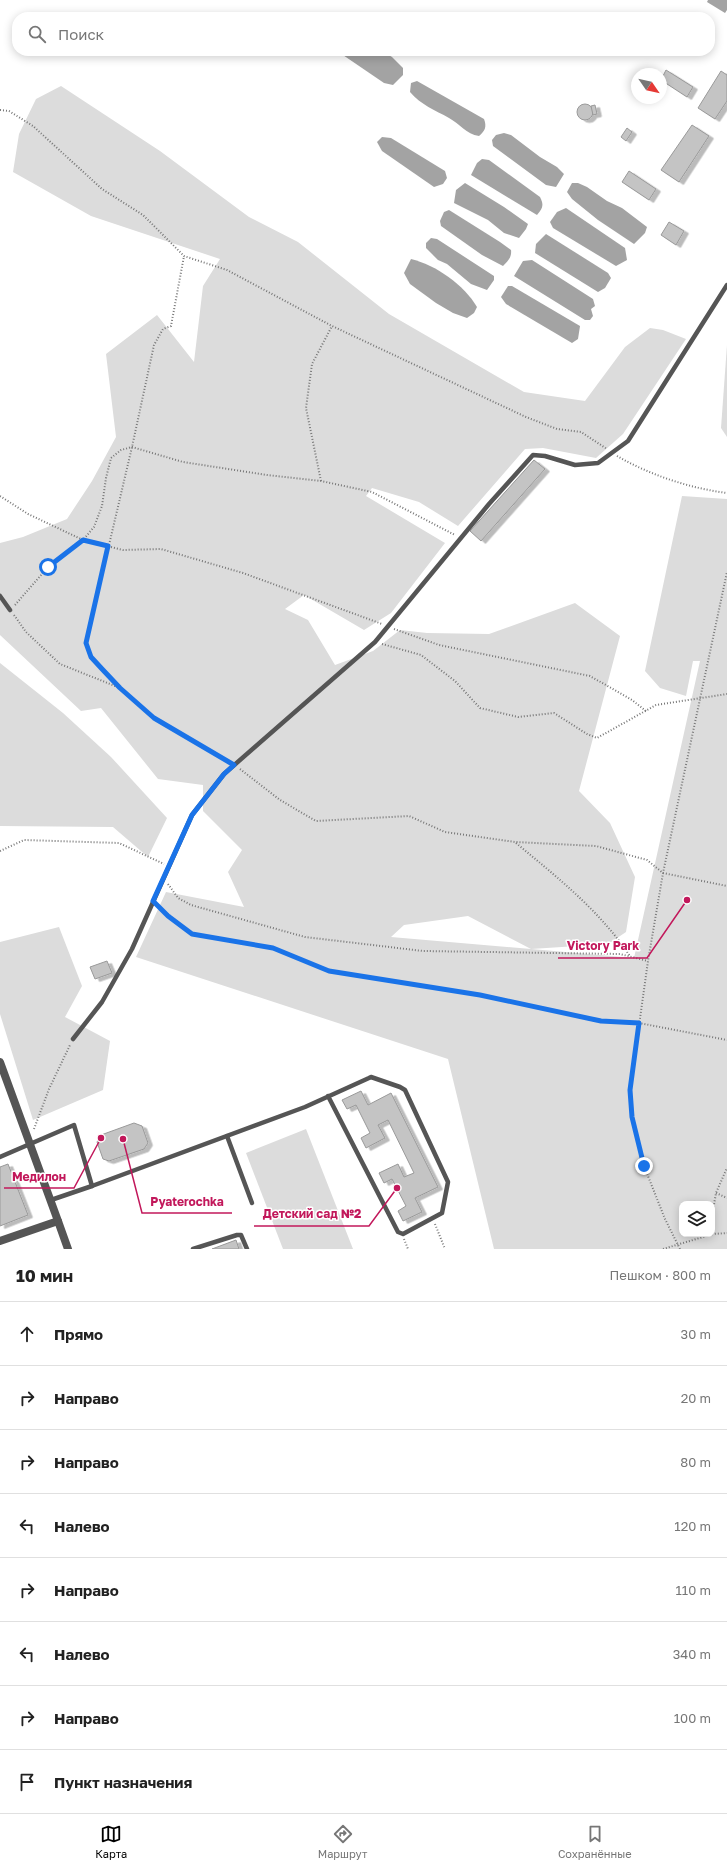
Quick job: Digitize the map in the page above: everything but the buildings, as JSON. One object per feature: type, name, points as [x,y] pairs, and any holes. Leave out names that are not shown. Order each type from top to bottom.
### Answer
[{"type":"street","points":[[0,1062],[68,1249]]},
{"type":"street","points":[[0,1241],[58,1221]]},
{"type":"lane","points":[[73,1039],[102,1002],[132,949],[192,815],[224,774],[375,642],[460,538],[533,455],[546,456],[575,465],[598,463],[628,441],[727,285]]},
{"type":"lane","points":[[0,596],[10,610]]},
{"type":"lane","points":[[51,1200],[227,1136],[328,1096],[371,1077],[405,1090],[448,1182],[444,1210],[440,1216],[403,1234],[398,1232],[328,1096]]},
{"type":"lane","points":[[0,1157],[74,1125],[92,1186]]},
{"type":"lane","points":[[227,1136],[252,1203]]},
{"type":"lane","points":[[193,1249],[241,1235],[244,1238],[248,1249]]},
{"type":"path","points":[[0,110],[9,111],[33,126],[102,189],[143,215],[184,256],[227,270],[332,326],[526,417],[557,429],[581,432],[612,453],[639,468],[705,490],[727,493]]},
{"type":"path","points":[[184,256],[171,326],[163,329],[154,345],[132,447],[86,643],[91,657],[120,688],[154,718],[234,765],[280,800],[316,821],[408,816],[445,832],[515,842],[596,846],[647,860],[663,873],[727,886]]},
{"type":"path","points":[[321,481],[306,408],[312,364],[332,326]]},
{"type":"path","points":[[120,688],[60,664],[26,632],[10,610],[48,567],[83,540],[94,527],[102,506],[106,478],[111,458],[121,450],[132,447],[183,462],[267,475],[321,481],[372,492],[460,538]]},
{"type":"path","points":[[0,496],[28,514],[83,540],[124,550],[161,549],[243,573],[439,645],[590,676],[632,700],[646,711]]},
{"type":"path","points":[[680,1249],[653,1192],[644,1166],[632,1117],[630,1090],[648,961],[663,873],[727,572]]},
{"type":"path","points":[[375,642],[421,655],[454,681],[480,708],[518,718],[554,713],[587,734],[597,738],[656,705],[727,694]]},
{"type":"path","points":[[0,851],[24,840],[119,843],[169,866]]},
{"type":"path","points":[[515,842],[588,904],[614,932],[630,956]]},
{"type":"path","points":[[164,876],[178,898],[190,905],[305,937],[424,951],[620,954],[648,961]]},
{"type":"path","points":[[153,901],[168,916],[192,934],[273,948],[329,971],[480,995],[601,1021],[639,1023],[727,1040]]},
{"type":"path","points":[[26,1134],[33,1130],[49,1089],[73,1039]]},
{"type":"path","points":[[715,1201],[716,1193],[727,1168]]},
{"type":"path","points":[[716,1193],[727,1198]]},
{"type":"path","points":[[433,1219],[445,1249]]},
{"type":"path","points":[[715,1234],[727,1233]]},
{"type":"path","points":[[663,1249],[702,1237]]},
{"type":"shaded area","points":[[708,0],[727,0],[727,10],[725,13],[707,2]]},
{"type":"shaded area","points":[[344,56],[392,57],[403,68],[403,75],[393,85],[384,83]]},
{"type":"shaded area","points":[[417,81],[484,119],[485,129],[483,132],[479,136],[470,133],[453,120],[428,107],[414,97],[410,92],[411,83]]},
{"type":"shaded area","points":[[61,86],[160,151],[249,217],[298,242],[389,314],[524,392],[585,401],[625,347],[650,328],[663,330],[686,339],[623,434],[596,458],[543,448],[525,449],[458,526],[419,502],[372,488],[366,496],[445,543],[391,613],[364,630],[304,595],[285,609],[308,620],[335,665],[373,651],[400,630],[427,633],[489,634],[575,603],[620,636],[579,791],[610,823],[635,877],[626,932],[608,944],[531,949],[634,958],[700,661],[693,661],[686,696],[660,688],[645,671],[682,496],[727,499],[727,1249],[494,1249],[448,1059],[136,957],[166,892],[244,907],[228,872],[242,850],[203,811],[203,785],[158,779],[101,708],[81,711],[0,635],[0,543],[23,537],[67,519],[92,481],[116,437],[106,354],[157,315],[194,362],[203,286],[220,259],[91,216],[13,172],[19,134],[36,99]],"holes":[[[468,916],[531,949],[391,937],[404,925]]]},
{"type":"shaded area","points":[[504,133],[511,135],[540,157],[557,167],[564,174],[556,187],[546,185],[493,146],[492,140],[496,135]]},
{"type":"shaded area","points":[[382,137],[391,138],[445,171],[447,178],[443,184],[434,187],[382,151],[377,142]]},
{"type":"shaded area","points":[[482,159],[489,160],[540,197],[542,206],[537,215],[471,175],[477,163]]},
{"type":"shaded area","points":[[465,183],[528,224],[519,238],[504,233],[488,220],[454,203],[456,190]]},
{"type":"shaded area","points":[[572,183],[578,183],[587,187],[607,201],[622,208],[647,227],[645,233],[634,244],[598,220],[572,199],[567,192]]},
{"type":"shaded area","points":[[566,208],[625,248],[627,260],[616,266],[553,228],[550,222],[557,212]]},
{"type":"shaded area","points":[[449,210],[511,250],[508,261],[503,266],[482,255],[441,226],[440,221],[444,212]]},
{"type":"shaded area","points":[[546,234],[608,273],[611,278],[605,288],[598,292],[535,253],[536,244]]},
{"type":"shaded area","points":[[431,238],[437,239],[494,276],[494,280],[487,290],[471,284],[447,264],[438,260],[426,248],[426,243]]},
{"type":"shaded area","points":[[411,259],[430,266],[457,284],[465,291],[477,307],[474,313],[467,318],[453,313],[436,303],[410,284],[404,273]]},
{"type":"shaded area","points":[[532,260],[593,299],[595,306],[591,309],[593,316],[590,320],[585,320],[514,276],[523,261]]},
{"type":"shaded area","points":[[508,286],[512,286],[580,326],[578,339],[572,343],[506,304],[501,297]]},
{"type":"shaded area","points":[[727,345],[727,437],[721,428]]},
{"type":"shaded area","points":[[0,663],[63,713],[111,757],[167,818],[148,857],[113,827],[0,826]]},
{"type":"shaded area","points":[[59,927],[82,986],[65,1017],[110,1041],[103,1090],[33,1120],[0,1014],[0,942]]},
{"type":"shaded area","points":[[306,1129],[353,1249],[283,1249],[246,1153]]},
{"type":"place","name":"Victory Park","points":[[687,900]]},
{"type":"place","name":"Медилон","points":[[101,1138]]},
{"type":"place","name":"Pyaterochka","points":[[123,1139]]},
{"type":"place","name":"Детский сад №2","points":[[397,1188]]},
{"type":"route","points":[[48,567],[83,540],[108,546],[86,643],[91,657],[120,688],[154,718],[234,765],[224,774],[192,815],[153,901],[168,916],[192,934],[273,948],[329,971],[480,995],[601,1021],[639,1023],[630,1090],[632,1117],[644,1166]]}]
